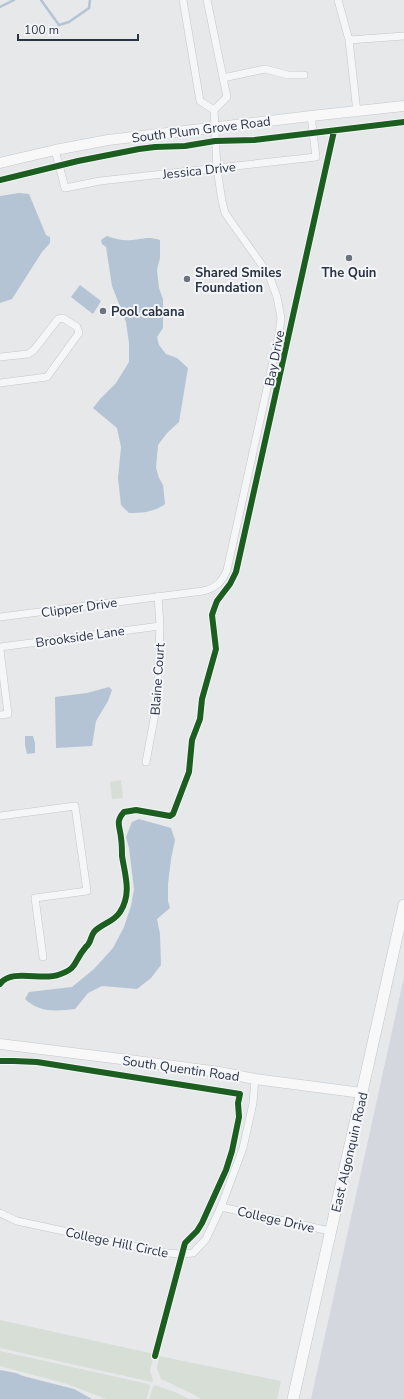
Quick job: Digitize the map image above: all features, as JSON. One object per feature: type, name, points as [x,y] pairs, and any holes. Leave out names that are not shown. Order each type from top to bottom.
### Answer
[{"type":"main road","name":"East Algonquin Road","points":[[293,1399],[404,905]]},
{"type":"street","points":[[183,0],[200,101],[214,110],[227,97],[207,0]]},
{"type":"street","points":[[338,0],[349,40],[357,112]]},
{"type":"street","points":[[349,40],[404,36]]},
{"type":"street","points":[[223,78],[265,68],[288,75],[304,75]]},
{"type":"street","name":"South Plum Grove Road","points":[[0,163],[55,150],[108,140],[404,106]]},
{"type":"street","name":"Bay Drive","points":[[158,596],[208,590],[217,585],[223,579],[227,570],[280,329],[281,318],[277,297],[269,276],[225,213],[217,169],[214,110]]},
{"type":"street","name":"Jessica Drive","points":[[55,150],[65,188],[100,181],[316,157],[310,116]]},
{"type":"street","points":[[0,357],[28,354],[34,350],[58,319],[63,318],[77,327],[79,334],[47,377],[0,383]]},
{"type":"street","name":"Clipper Drive","points":[[0,617],[158,596]]},
{"type":"street","name":"Blaine Court","points":[[146,762],[157,703],[160,626],[158,596]]},
{"type":"street","name":"Brookside Lane","points":[[0,648],[160,626]]},
{"type":"street","points":[[0,648],[8,714],[0,715]]},
{"type":"street","points":[[0,816],[75,806],[87,891],[34,898],[43,957]]},
{"type":"street","name":"South Quentin Road","points":[[0,1044],[219,1072],[255,1079],[362,1094]]},
{"type":"street","name":"College Hill Circle","points":[[0,1213],[17,1221],[166,1253],[182,1254],[193,1252],[206,1238],[221,1207],[243,1148],[253,1103],[255,1079]]},
{"type":"street","name":"College Drive","points":[[221,1207],[330,1231]]},
{"type":"shaded area","points":[[121,780],[123,798],[112,799],[110,782]]},
{"type":"shaded area","points":[[404,977],[404,1399],[311,1399]]},
{"type":"shaded area","points":[[0,1320],[154,1354],[150,1371],[153,1380],[152,1382],[0,1348]]},
{"type":"shaded area","points":[[0,1351],[148,1384],[150,1385],[150,1388],[146,1399],[106,1399],[67,1384],[0,1366]]},
{"type":"shaded area","points":[[159,1356],[281,1381],[277,1399],[201,1399],[161,1379],[157,1369]]},
{"type":"shaded area","points":[[155,1385],[177,1393],[189,1399],[149,1399]]},
{"type":"water","points":[[19,193],[29,194],[46,235],[50,237],[50,243],[42,252],[12,299],[0,303],[0,196]]},
{"type":"water","points":[[107,236],[125,240],[149,238],[160,240],[160,258],[157,270],[159,288],[163,299],[163,328],[157,337],[159,345],[166,354],[177,358],[188,368],[179,422],[167,433],[158,445],[156,468],[163,485],[165,504],[157,509],[144,512],[129,513],[121,505],[118,478],[121,447],[117,428],[93,408],[116,383],[129,362],[129,343],[126,322],[112,286],[106,247],[102,244],[101,240]]},
{"type":"water","points":[[80,285],[101,301],[93,314],[71,297]]},
{"type":"water","points":[[109,687],[112,690],[108,701],[96,721],[92,746],[56,748],[55,697],[87,693]]},
{"type":"water","points":[[25,736],[33,736],[35,753],[27,754]]},
{"type":"water","points":[[139,819],[171,828],[175,840],[168,884],[168,901],[170,908],[157,919],[160,934],[161,965],[151,978],[137,989],[102,986],[88,993],[75,1009],[48,1010],[30,1004],[25,999],[29,992],[72,987],[94,969],[113,948],[124,927],[131,906],[134,889],[129,848],[126,837],[132,822]]},
{"type":"water","points":[[0,1370],[74,1389],[92,1399],[0,1399]]},
{"type":"waterway","points":[[0,7],[14,0]]},
{"type":"waterway","points":[[41,0],[59,25],[69,22],[89,8],[90,0]]},
{"type":"cycle path","points":[[0,180],[78,161],[139,149],[185,146],[215,141],[254,140],[404,122]]},
{"type":"cycle path","points":[[0,984],[5,979],[11,977],[44,977],[58,975],[73,967],[94,932],[114,918],[124,905],[127,884],[122,856],[122,842],[119,824],[121,815],[124,812],[136,810],[170,816],[173,814],[189,772],[192,740],[200,719],[202,699],[216,649],[212,615],[217,601],[230,584],[236,572],[334,131]]},
{"type":"cycle path","points":[[0,1061],[37,1062],[240,1094],[238,1103],[239,1117],[232,1151],[226,1170],[202,1223],[197,1231],[185,1243],[155,1356]]},
{"type":"place","name":"The Quin","points":[[349,258]]},
{"type":"place","name":"Shared Smiles Foundation","points":[[187,279]]},
{"type":"place","name":"Pool cabana","points":[[103,311]]}]
